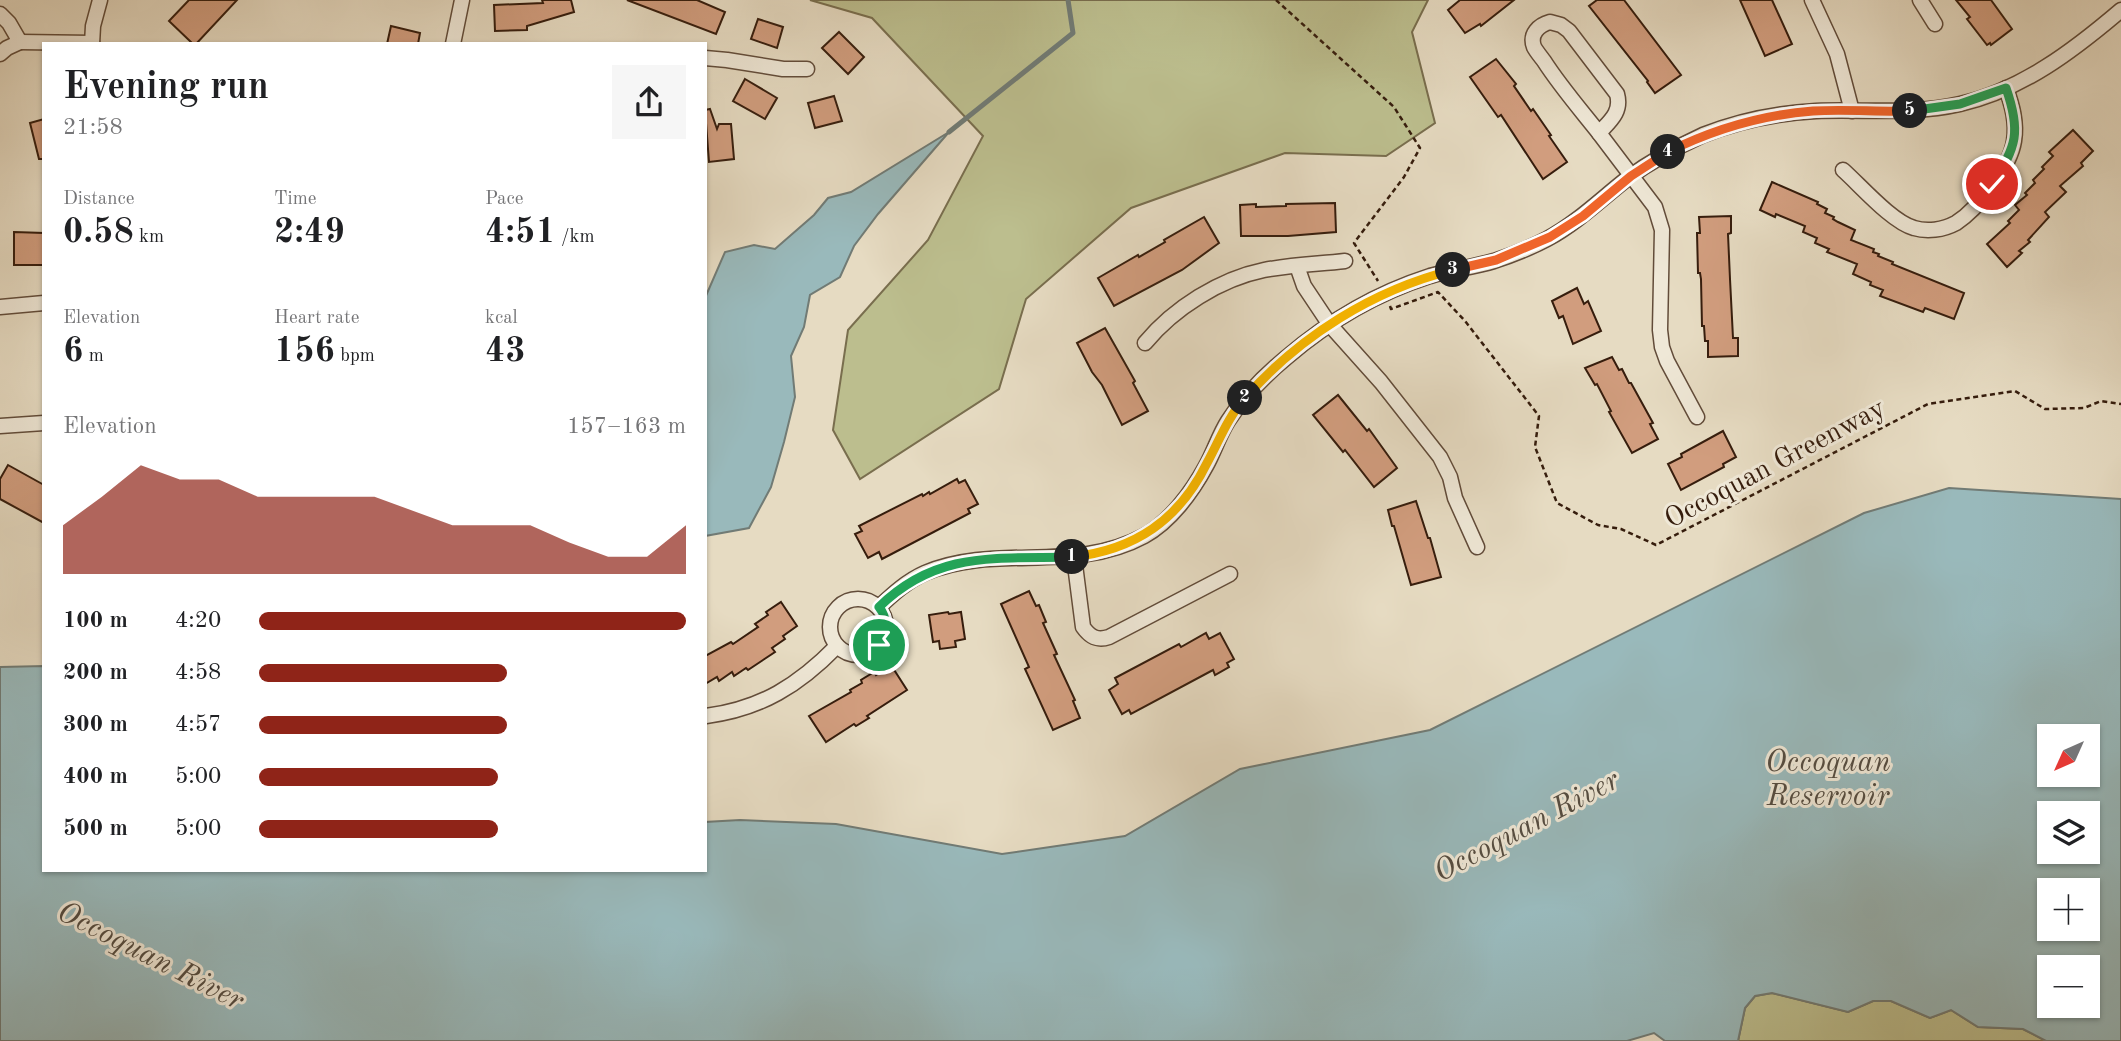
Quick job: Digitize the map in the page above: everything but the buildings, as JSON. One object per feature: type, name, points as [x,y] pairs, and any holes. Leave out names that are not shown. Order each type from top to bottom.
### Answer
[{"type":"street","points":[[92,42],[100,0]]},
{"type":"street","points":[[453,42],[462,0]]},
{"type":"street","points":[[1812,0],[1837,54],[1852,111]]},
{"type":"street","points":[[1920,0],[1936,24]]},
{"type":"street","points":[[879,607],[909,582],[946,566],[1004,558],[1074,557],[1120,546],[1146,535],[1189,494],[1241,401],[1261,379],[1330,325],[1364,303],[1398,287],[1496,260],[1550,237],[1583,216],[1631,176],[1670,151],[1705,135],[1777,115],[1919,110],[1960,104],[2006,88],[2050,64],[2082,43],[2121,10]]},
{"type":"street","points":[[0,15],[9,23],[20,42]]},
{"type":"street","points":[[1599,133],[1618,111],[1617,94],[1569,31],[1550,22],[1542,24],[1533,38],[1534,46],[1549,70],[1655,207],[1662,230],[1662,347],[1697,417]]},
{"type":"street","points":[[0,54],[20,42],[42,42]]},
{"type":"street","points":[[707,58],[783,69],[807,69]]},
{"type":"street","points":[[1843,170],[1899,222],[1926,231],[1956,223],[1992,184],[2008,160],[2014,142],[2015,124],[2006,88]]},
{"type":"street","points":[[1145,343],[1172,315],[1206,293],[1236,279],[1262,271],[1345,261]]},
{"type":"street","points":[[1297,266],[1304,286],[1330,325],[1381,382],[1440,457],[1476,547]]},
{"type":"street","points":[[0,307],[42,303]]},
{"type":"street","points":[[0,426],[42,423]]},
{"type":"street","points":[[1074,557],[1083,627],[1088,635],[1096,639],[1109,637],[1230,574]]},
{"type":"street","points":[[850,599],[863,599],[879,607],[885,615],[887,626],[879,645],[862,655],[852,655],[837,646],[829,627],[834,608],[850,599]]},
{"type":"street","points":[[707,716],[744,708],[771,698],[795,684],[837,646]]},
{"type":"path","points":[[1276,0],[1394,107],[1420,148],[1404,177],[1354,243],[1384,295]]},
{"type":"path","name":"Occoquan Greenway","points":[[1384,295],[1391,309],[1438,292],[1465,321],[1539,416],[1535,447],[1557,503],[1598,525],[1621,529],[1656,545],[1928,404],[2015,391],[2045,409],[2084,408],[2101,401],[2121,404]]},
{"type":"green space","points":[[810,0],[1428,0],[1412,32],[1435,123],[1386,156],[1285,153],[1131,208],[1026,299],[999,389],[860,479],[833,430],[848,330],[928,240],[983,136],[872,18]]},
{"type":"green space","points":[[1772,993],[1848,1012],[1873,1001],[1891,1001],[1930,1018],[1951,1010],[1978,1027],[2023,1029],[2046,1041],[1738,1041],[1745,1008],[1755,996]]},
{"type":"water","points":[[949,132],[878,214],[854,246],[840,277],[810,295],[804,327],[791,356],[795,397],[771,487],[749,528],[707,536],[707,293],[725,252],[754,245],[775,249],[814,215],[828,198],[851,192]]},
{"type":"water","name":"Occoquan Reservoir","points":[[1949,488],[2121,499],[2121,1041],[2046,1041],[2023,1029],[1978,1027],[1951,1010],[1930,1018],[1891,1001],[1873,1001],[1848,1012],[1772,993],[1755,996],[1745,1008],[1738,1041],[1665,1041],[1654,1033],[1627,1041],[0,1041],[0,667],[42,666],[42,872],[707,872],[707,822],[740,820],[836,824],[1002,854],[1125,836],[1240,769],[1430,730],[1864,513]]},
{"type":"waterway","points":[[949,132],[1073,33],[1068,0]]},
{"type":"route","points":[[879,645],[887,626],[885,615],[879,607],[891,595],[925,573],[985,559],[1074,557],[1093,554],[1146,535],[1189,494],[1241,401],[1261,379],[1330,325],[1364,303],[1398,287],[1496,260],[1550,237],[1583,216],[1631,176],[1670,151],[1705,135],[1777,115],[1814,111],[1919,110],[1960,104],[2006,88],[2015,124],[2014,142],[2008,160],[1992,184]]},
{"type":"water label","name":"Occoquan River","points":[[1526,825]]},
{"type":"water label","name":"Occoquan River","points":[[151,955]]}]
